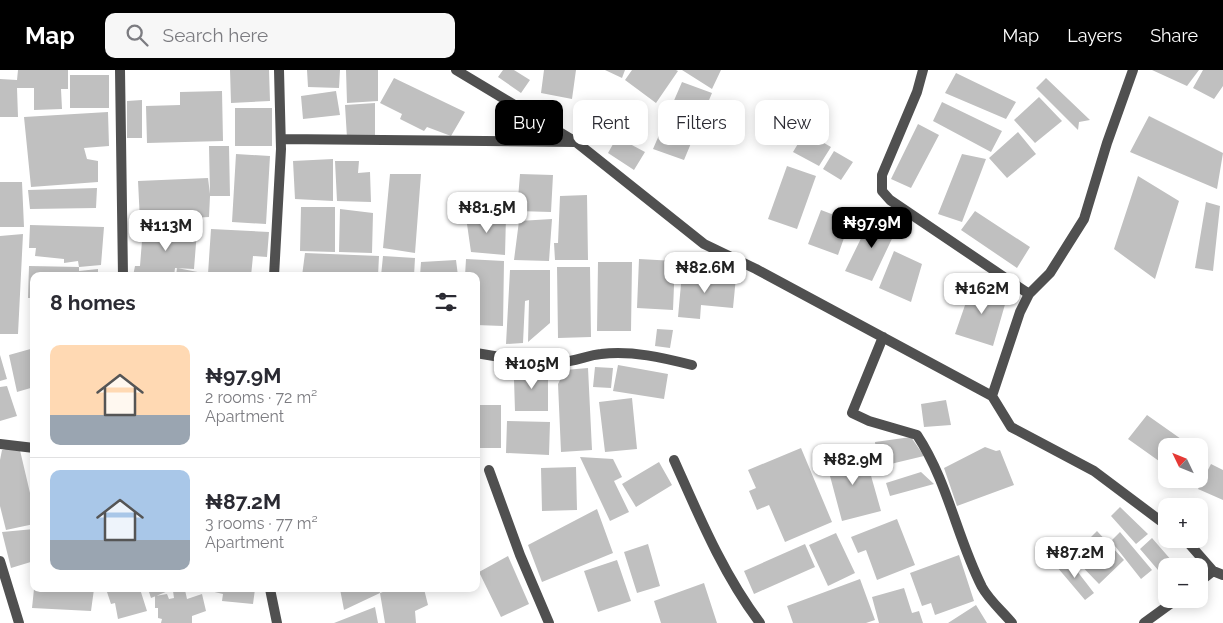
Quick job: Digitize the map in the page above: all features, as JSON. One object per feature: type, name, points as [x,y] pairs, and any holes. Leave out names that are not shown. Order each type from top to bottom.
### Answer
[{"type":"street","points":[[120,70],[122,272]]},
{"type":"street","points":[[274,272],[281,139],[279,70]]},
{"type":"street","points":[[456,70],[573,140]]},
{"type":"street","points":[[923,70],[917,92],[882,175],[882,191],[890,200],[1029,294]]},
{"type":"street","points":[[992,396],[1020,312],[1029,294],[1050,273],[1084,219],[1107,143],[1134,70]]},
{"type":"street","points":[[281,139],[573,142]]},
{"type":"street","points":[[580,145],[704,244],[756,268],[992,396],[1011,427],[1094,471],[1158,519]]},
{"type":"street","points":[[883,337],[852,412],[869,421],[917,435],[928,451],[941,481],[983,589],[1012,623]]},
{"type":"street","points":[[480,355],[516,360],[563,362],[602,354],[639,355],[657,356],[692,365]]},
{"type":"street","points":[[0,444],[30,448]]},
{"type":"street","points":[[674,460],[709,537],[742,600],[760,623]]},
{"type":"street","points":[[489,470],[520,555],[549,623]]},
{"type":"street","points":[[1194,548],[1218,573]]},
{"type":"street","points":[[0,561],[19,623]]},
{"type":"street","points":[[271,592],[277,623]]},
{"type":"street","points":[[1144,623],[1165,608]]},
{"type":"building","points":[[18,70],[68,70],[68,89],[61,89],[62,109],[34,110],[34,88],[17,88],[18,117],[0,117],[0,79],[17,80]]},
{"type":"building","points":[[230,70],[269,70],[270,101],[231,103]]},
{"type":"building","points":[[307,70],[340,70],[339,88],[308,87]]},
{"type":"building","points":[[346,70],[378,70],[378,101],[347,103]]},
{"type":"building","points":[[503,70],[514,70],[530,80],[521,93],[498,77]]},
{"type":"building","points":[[544,70],[576,70],[572,99],[541,93]]},
{"type":"building","points":[[605,70],[625,70],[622,78]]},
{"type":"building","points":[[632,70],[678,71],[656,103],[625,80]]},
{"type":"building","points":[[682,70],[721,70],[712,89]]},
{"type":"building","points":[[1152,70],[1199,70],[1187,86]]},
{"type":"building","points":[[1203,70],[1223,70],[1223,86],[1214,99],[1193,88]]},
{"type":"building","points":[[956,73],[1016,102],[1006,119],[945,93]]},
{"type":"building","points":[[70,75],[109,75],[109,108],[70,108]]},
{"type":"building","points":[[394,78],[465,112],[451,136],[427,127],[424,131],[400,119],[402,114],[380,103]]},
{"type":"building","points":[[1046,78],[1090,120],[1079,122],[1078,130],[1036,88]]},
{"type":"building","points":[[682,82],[712,93],[709,100],[674,100]]},
{"type":"building","points":[[222,91],[223,141],[147,143],[146,106],[180,105],[180,92]]},
{"type":"building","points":[[336,91],[340,115],[303,119],[301,96]]},
{"type":"building","points":[[1039,97],[1062,121],[1035,143],[1014,120]]},
{"type":"building","points":[[142,100],[142,138],[127,138],[127,101]]},
{"type":"building","points":[[942,102],[1002,131],[991,152],[933,121]]},
{"type":"building","points":[[375,103],[375,139],[347,138],[345,105]]},
{"type":"building","points":[[235,108],[272,108],[272,146],[235,146]]},
{"type":"building","points":[[108,112],[109,146],[84,148],[87,159],[98,161],[98,182],[31,187],[24,117]]},
{"type":"building","points":[[1149,116],[1223,153],[1217,189],[1130,152]]},
{"type":"building","points":[[918,124],[939,135],[911,188],[891,179]]},
{"type":"building","points":[[1018,132],[1036,154],[1007,178],[989,158]]},
{"type":"building","points":[[658,137],[658,145],[690,145],[684,160],[653,149]]},
{"type":"building","points":[[612,145],[632,145],[645,152],[634,170],[608,153]]},
{"type":"building","points":[[797,145],[828,145],[831,147],[819,166],[793,152]]},
{"type":"building","points":[[209,146],[229,146],[230,196],[210,196],[209,217],[140,221],[138,181],[208,178],[210,194]]},
{"type":"building","points":[[834,151],[853,162],[841,180],[823,169]]},
{"type":"building","points":[[236,154],[270,156],[266,224],[232,222]]},
{"type":"building","points":[[962,154],[986,159],[962,222],[938,214]]},
{"type":"building","points":[[333,159],[333,201],[295,199],[293,161]]},
{"type":"building","points":[[335,161],[359,161],[358,173],[370,172],[371,202],[337,201]]},
{"type":"building","points":[[787,166],[816,176],[797,229],[768,219]]},
{"type":"building","points":[[390,174],[421,174],[415,253],[383,248]]},
{"type":"building","points":[[520,174],[553,175],[551,212],[517,211]]},
{"type":"building","points":[[1138,176],[1179,201],[1155,279],[1114,249]]},
{"type":"building","points":[[0,182],[22,182],[24,227],[0,227]]},
{"type":"building","points":[[97,188],[96,208],[30,209],[28,190]]},
{"type":"building","points":[[587,195],[588,260],[555,260],[554,243],[558,243],[560,196]]},
{"type":"building","points":[[1206,202],[1220,206],[1213,271],[1195,268]]},
{"type":"building","points":[[301,207],[335,207],[335,252],[300,251]]},
{"type":"building","points":[[340,209],[373,213],[372,253],[339,252]]},
{"type":"building","points":[[821,210],[850,221],[838,255],[808,244]]},
{"type":"building","points":[[975,211],[1030,247],[1017,268],[961,230]]},
{"type":"building","points":[[506,216],[505,255],[471,252],[466,217]]},
{"type":"building","points":[[872,216],[898,226],[872,281],[845,271]]},
{"type":"building","points":[[552,219],[549,261],[514,260],[519,221]]},
{"type":"building","points":[[30,225],[104,227],[101,265],[79,267],[78,261],[64,263],[64,259],[35,256],[36,248],[29,248]]},
{"type":"building","points":[[143,228],[197,231],[194,269],[175,268],[174,272],[134,272],[135,266],[140,266]]},
{"type":"building","points":[[211,229],[269,232],[267,257],[253,256],[251,272],[208,272]]},
{"type":"building","points":[[23,234],[18,334],[0,334],[0,236]]},
{"type":"building","points":[[894,251],[922,264],[911,302],[879,288]]},
{"type":"building","points":[[305,253],[379,256],[378,272],[303,272]]},
{"type":"building","points":[[383,256],[415,258],[414,272],[381,272]]},
{"type":"building","points":[[466,259],[504,261],[503,326],[480,325],[480,272],[465,272]]},
{"type":"building","points":[[639,259],[675,261],[673,310],[637,308]]},
{"type":"building","points":[[456,260],[458,272],[420,272],[421,262]]},
{"type":"building","points":[[598,262],[632,262],[631,331],[597,331]]},
{"type":"building","points":[[29,266],[79,267],[79,271],[98,269],[98,272],[30,272],[30,298],[28,298]]},
{"type":"building","points":[[557,267],[590,267],[591,337],[558,338]]},
{"type":"building","points":[[177,268],[198,272],[176,272]]},
{"type":"building","points":[[510,270],[550,270],[550,323],[528,342],[529,300],[525,301],[523,343],[506,344]]},
{"type":"building","points":[[682,273],[736,277],[733,308],[701,305],[700,319],[678,317]]},
{"type":"building","points":[[972,285],[1008,294],[993,346],[955,334]]},
{"type":"building","points":[[657,329],[673,330],[670,348],[655,346]]},
{"type":"building","points":[[30,349],[30,388],[17,392],[9,355]]},
{"type":"building","points":[[0,355],[7,379],[0,381]]},
{"type":"building","points":[[618,365],[668,374],[664,399],[613,391]]},
{"type":"building","points":[[595,367],[613,368],[611,388],[593,387]]},
{"type":"building","points":[[522,368],[548,368],[548,411],[515,411],[514,379],[522,379]]},
{"type":"building","points":[[588,368],[592,450],[561,452],[558,384],[565,370]]},
{"type":"building","points":[[7,386],[17,416],[0,421],[0,387]]},
{"type":"building","points":[[632,398],[637,449],[605,452],[599,402]]},
{"type":"building","points":[[946,400],[951,425],[924,427],[921,404]]},
{"type":"building","points":[[480,405],[501,405],[501,448],[480,448]]},
{"type":"building","points":[[1147,415],[1180,438],[1158,438],[1158,460],[1128,439]]},
{"type":"building","points":[[507,421],[550,422],[549,455],[506,453]]},
{"type":"building","points":[[911,437],[924,456],[878,467],[875,442]]},
{"type":"building","points":[[19,446],[30,493],[30,525],[6,530],[0,506],[0,460],[2,450]]},
{"type":"building","points":[[985,447],[996,451],[1000,450],[1014,485],[957,506],[944,468]]},
{"type":"building","points":[[801,448],[832,522],[785,542],[769,505],[757,510],[749,491],[756,488],[748,470]]},
{"type":"building","points":[[864,451],[881,511],[842,521],[826,461]]},
{"type":"building","points":[[580,457],[613,459],[622,477],[614,481],[629,512],[610,521]]},
{"type":"building","points":[[659,462],[672,485],[636,507],[622,484]]},
{"type":"building","points":[[1211,464],[1223,470],[1223,500],[1198,489],[1208,488],[1208,470]]},
{"type":"building","points":[[576,467],[577,510],[542,511],[541,468]]},
{"type":"building","points":[[921,472],[934,484],[890,496],[886,483]]},
{"type":"building","points":[[1120,507],[1148,534],[1136,544],[1111,516]]},
{"type":"building","points":[[597,509],[613,553],[542,582],[528,545]]},
{"type":"building","points":[[897,519],[915,565],[877,580],[866,550],[858,553],[851,537]]},
{"type":"building","points":[[30,529],[30,562],[11,568],[2,532]]},
{"type":"building","points":[[1097,531],[1124,560],[1099,584],[1072,556]]},
{"type":"building","points":[[1120,532],[1152,570],[1141,579],[1111,541]]},
{"type":"building","points":[[836,533],[855,573],[828,586],[809,545]]},
{"type":"building","points":[[1152,538],[1158,545],[1158,548],[1161,548],[1169,558],[1158,558],[1158,570],[1140,549]]},
{"type":"building","points":[[648,544],[660,586],[637,593],[624,552]]},
{"type":"building","points":[[805,544],[815,567],[754,594],[744,571]]},
{"type":"building","points":[[959,555],[974,601],[935,615],[931,603],[922,606],[910,573]]},
{"type":"building","points":[[508,556],[529,604],[501,617],[480,571]]},
{"type":"building","points":[[1067,558],[1094,593],[1085,600],[1057,567]]},
{"type":"building","points":[[617,560],[631,601],[598,612],[584,571]]},
{"type":"building","points":[[860,579],[875,620],[866,623],[793,623],[787,606]]},
{"type":"building","points":[[704,583],[717,623],[661,623],[654,601]]},
{"type":"building","points":[[904,588],[912,613],[919,611],[923,623],[879,623],[872,597]]},
{"type":"building","points":[[34,592],[94,592],[91,611],[32,608]]},
{"type":"building","points":[[107,592],[141,592],[147,611],[118,619],[115,603],[111,604]]},
{"type":"building","points":[[149,592],[166,592],[151,598]]},
{"type":"building","points":[[173,592],[185,592],[187,599],[202,594],[206,611],[192,616],[192,623],[161,623],[162,619],[158,618],[158,608],[155,608],[155,596],[167,594],[169,599],[174,598]]},
{"type":"building","points":[[214,592],[255,592],[253,604],[222,601],[223,594]]},
{"type":"building","points":[[341,592],[380,592],[380,593],[344,610]]},
{"type":"building","points":[[425,592],[428,605],[415,611],[416,623],[385,623],[380,593]]},
{"type":"building","points":[[976,605],[987,623],[948,623]]},
{"type":"building","points":[[375,607],[378,623],[334,623]]}]
